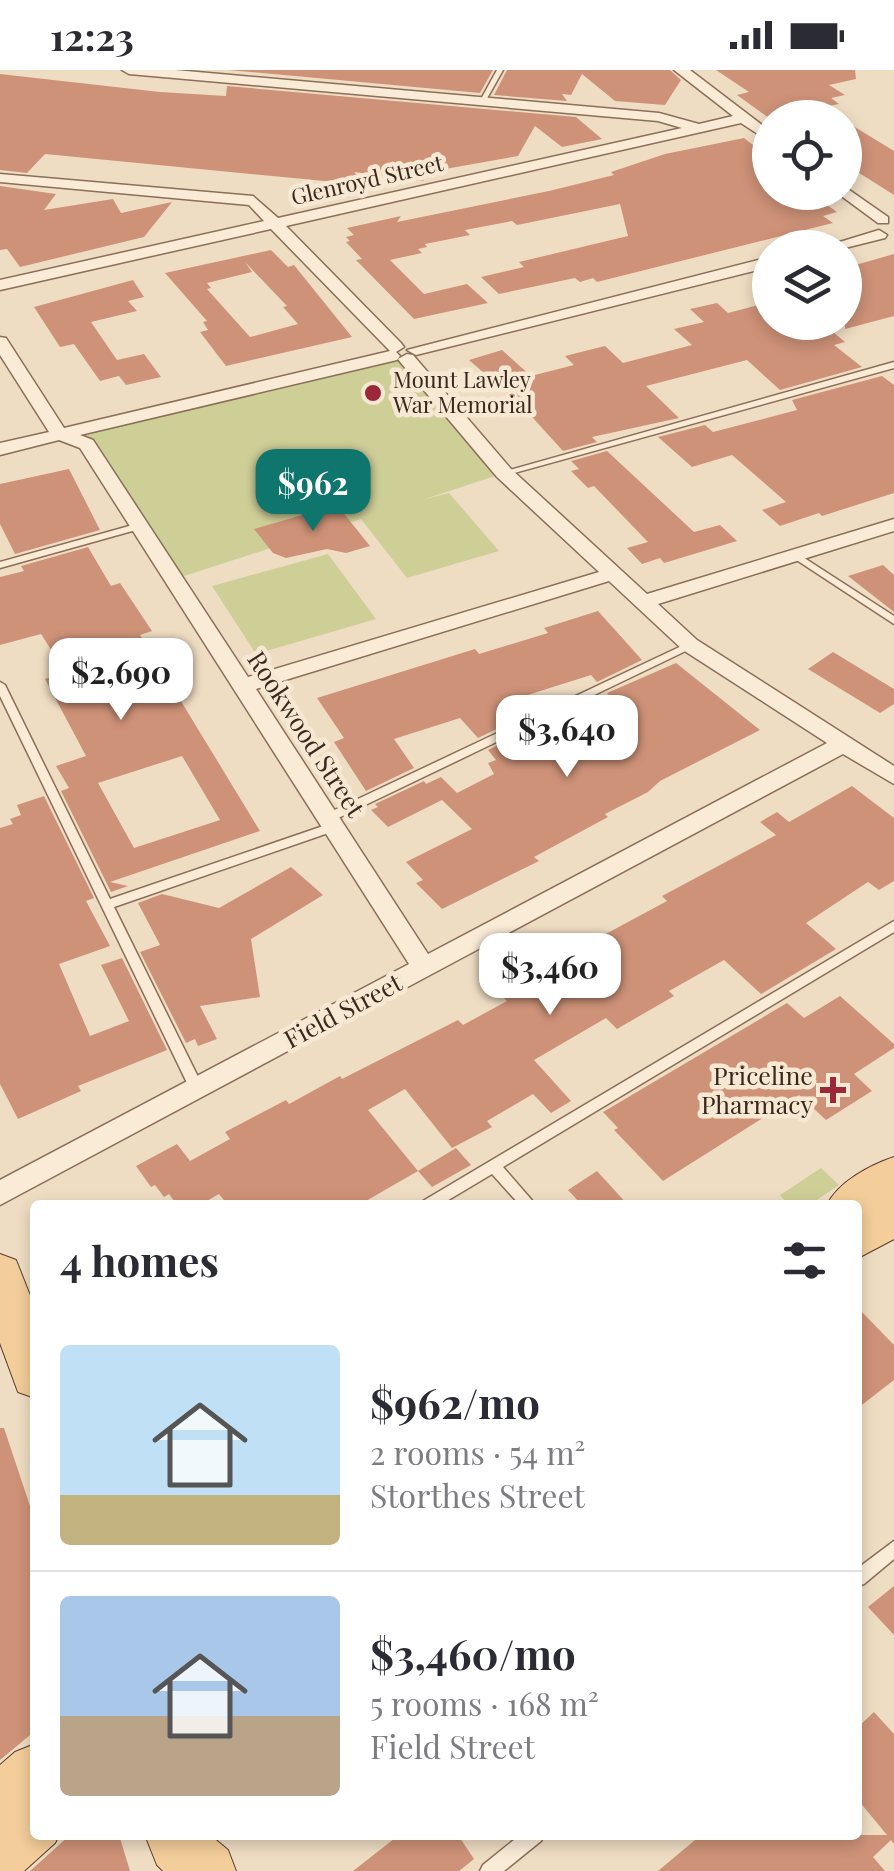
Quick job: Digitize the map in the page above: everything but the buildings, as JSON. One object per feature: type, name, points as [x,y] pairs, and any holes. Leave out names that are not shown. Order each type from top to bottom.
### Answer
[{"type":"main road","points":[[856,1200],[894,1175]]},
{"type":"main road","points":[[862,1236],[894,1214]]},
{"type":"main road","points":[[5,1303],[30,1364]]},
{"type":"main road","points":[[0,1802],[30,1776]]},
{"type":"main road","points":[[0,1854],[30,1827]]},
{"type":"main road","points":[[176,1840],[210,1871]]},
{"type":"main road","points":[[210,1871],[213,1840]]},
{"type":"street","points":[[130,70],[658,117],[700,128]]},
{"type":"street","points":[[681,70],[752,124]]},
{"type":"street","name":"Glenroyd Street","points":[[0,285],[744,118]]},
{"type":"street","points":[[0,178],[254,202],[402,353],[504,472],[690,645],[893,775]]},
{"type":"street","points":[[862,207],[887,229]]},
{"type":"street","points":[[862,237],[887,229]]},
{"type":"street","points":[[0,449],[752,266]]},
{"type":"street","name":"Rookwood Street","points":[[0,342],[58,434],[87,444],[424,968]]},
{"type":"street","points":[[644,602],[894,525]]},
{"type":"street","points":[[243,686],[613,574]]},
{"type":"street","name":"Field Street","points":[[0,1194],[844,744]]},
{"type":"lane","points":[[484,101],[500,70]]},
{"type":"lane","points":[[504,472],[894,365]]},
{"type":"lane","points":[[0,565],[140,526]]},
{"type":"lane","points":[[794,555],[894,621]]},
{"type":"lane","points":[[107,905],[330,822],[690,645]]},
{"type":"lane","points":[[0,686],[196,1089]]},
{"type":"lane","points":[[436,1200],[894,926]]},
{"type":"lane","points":[[494,1166],[525,1200]]},
{"type":"lane","points":[[862,1575],[894,1549]]},
{"type":"lane","points":[[490,1871],[529,1840]]},
{"type":"green space","points":[[400,353],[504,473],[422,500],[449,493],[499,551],[407,578],[361,519],[175,579],[70,431]]},
{"type":"green space","points":[[328,554],[376,619],[256,654],[212,586]]},
{"type":"green space","points":[[821,1168],[839,1185],[816,1200],[784,1200],[780,1195]]},
{"type":"place","name":"Mount Lawley War Memorial","points":[[373,393]]},
{"type":"place","name":"Priceline Pharmacy","points":[[833,1090]]}]
